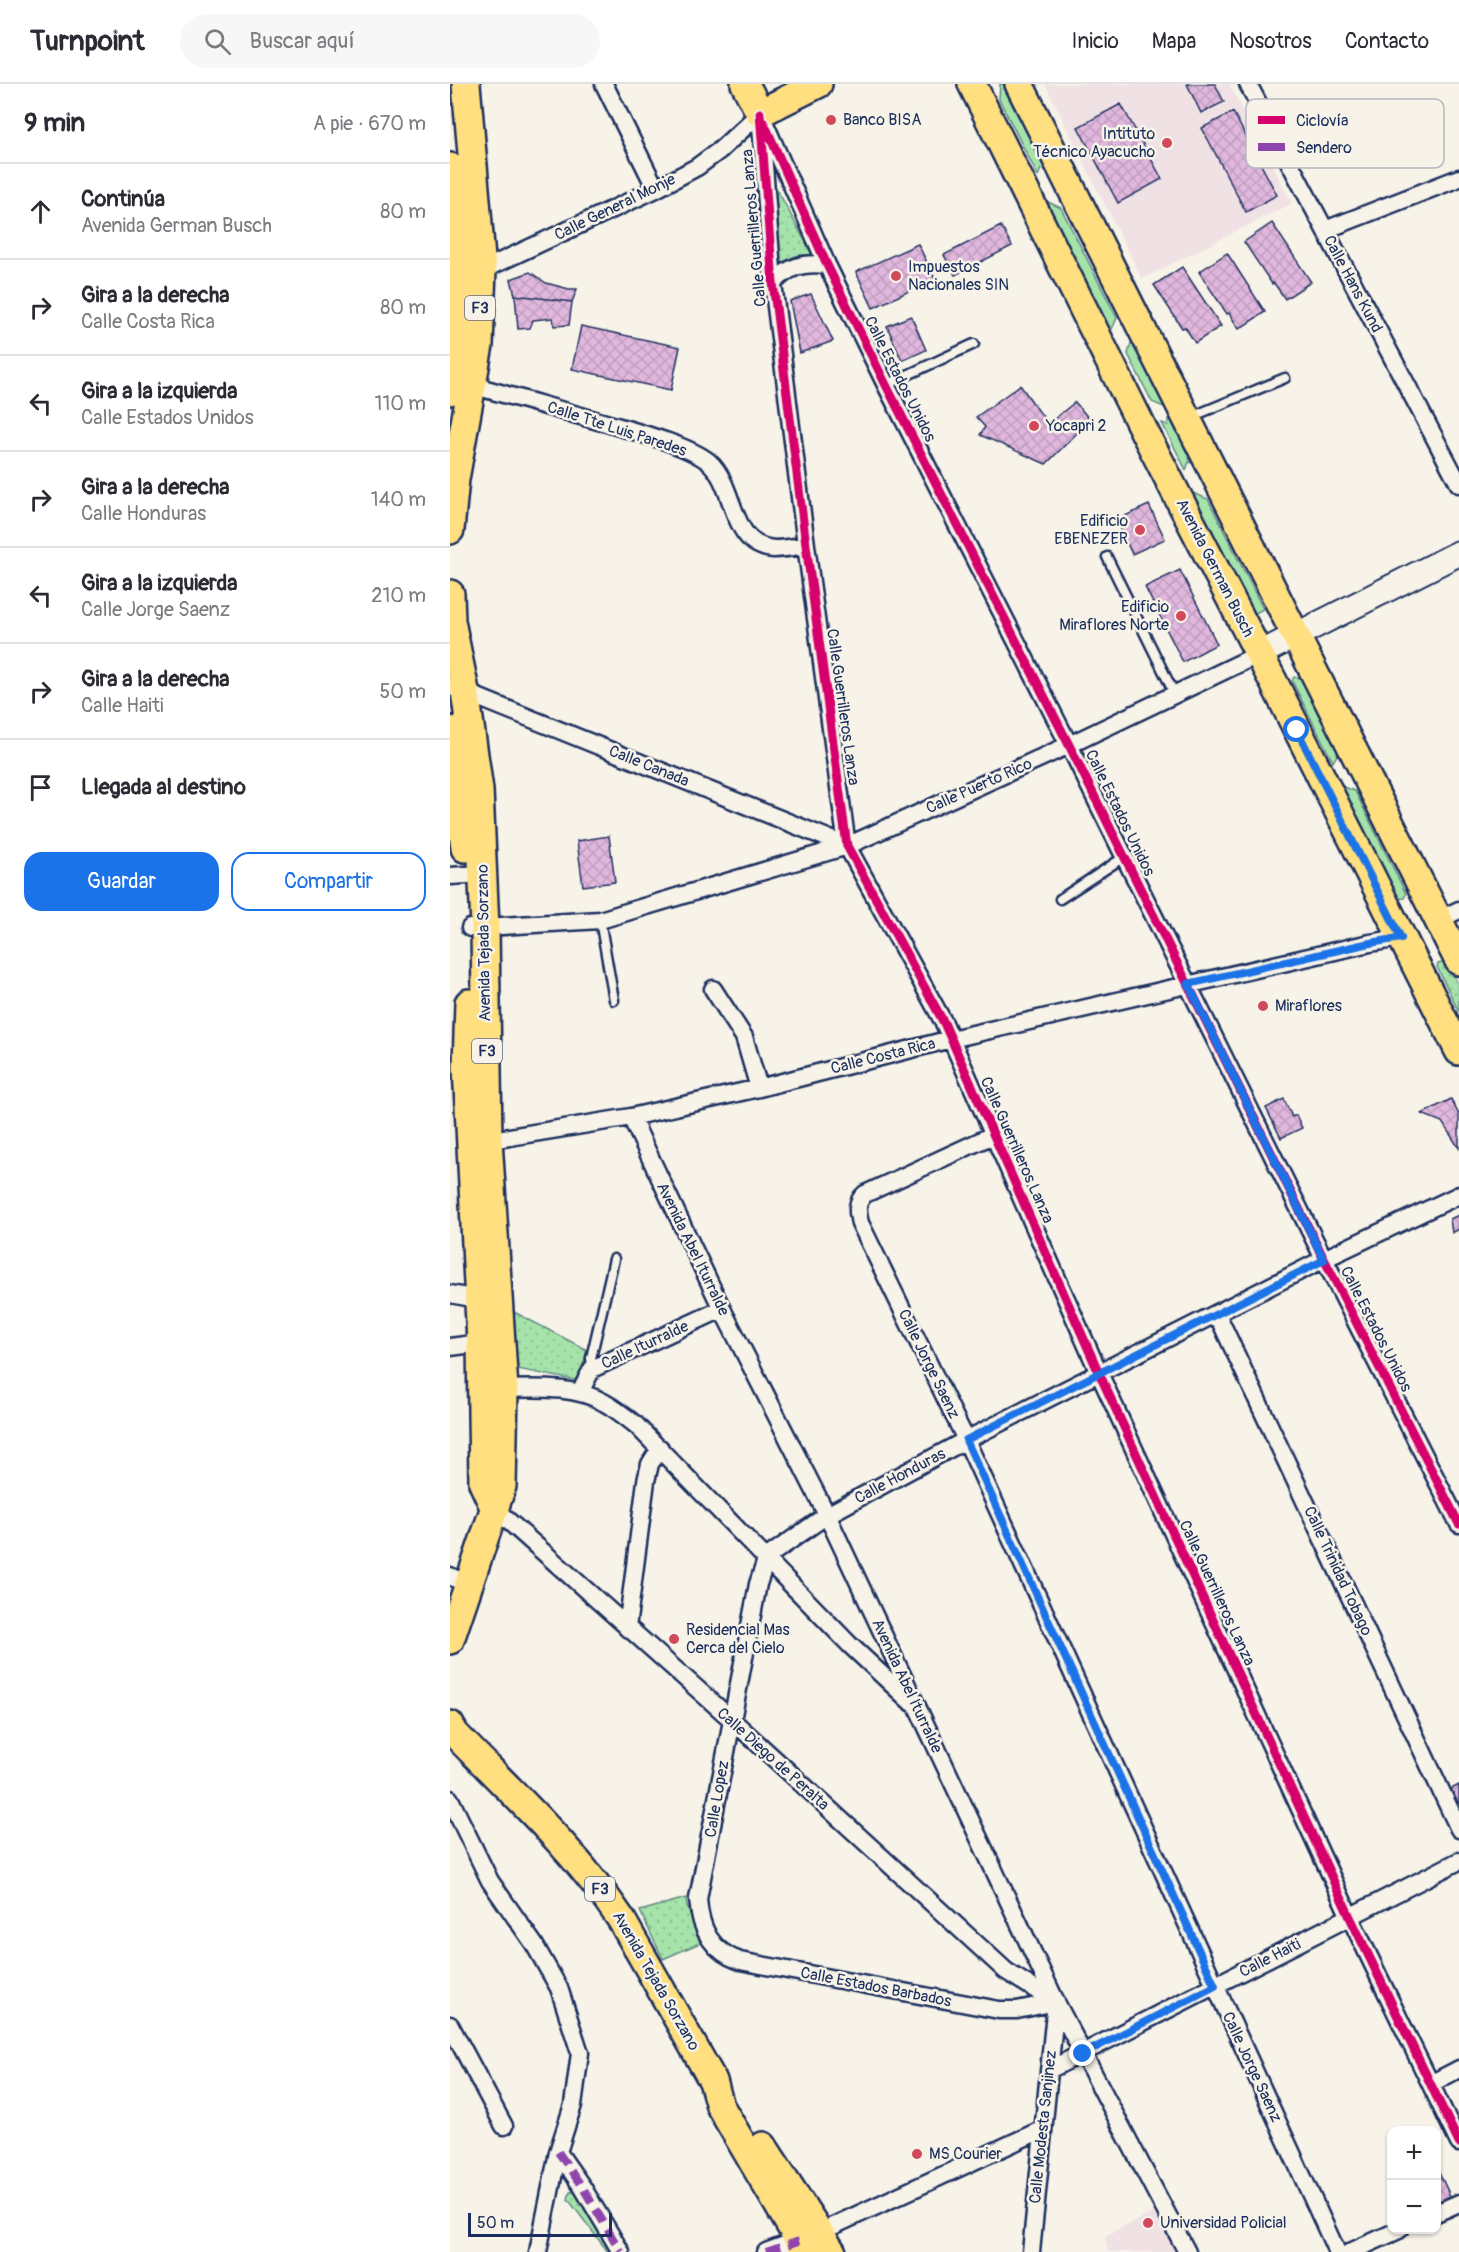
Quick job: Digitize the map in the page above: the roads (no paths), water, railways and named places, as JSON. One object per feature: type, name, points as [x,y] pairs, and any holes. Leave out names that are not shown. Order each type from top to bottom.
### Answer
[{"type":"main road","name":"F3","points":[[450,530],[455,479],[460,329],[470,276],[466,84]]},
{"type":"main road","points":[[745,84],[760,112],[818,84]]},
{"type":"main road","name":"Avenida German Busch","points":[[972,84],[1139,423],[1259,654],[1459,1051]]},
{"type":"main road","points":[[1019,84],[1296,636],[1449,915],[1459,961]]},
{"type":"main road","name":"F3","points":[[450,167],[470,276]]},
{"type":"main road","name":"Avenida Tejada Sorzano","points":[[450,594],[450,621],[457,688],[479,790],[467,875]]},
{"type":"main road","name":"Avenida Tejada Sorzano","points":[[450,730],[467,875],[477,928],[467,1067],[478,1142],[493,1389],[483,1483],[495,1509]]},
{"type":"main road","points":[[1401,938],[1449,915]]},
{"type":"main road","name":"Avenida Tejada Sorzano","points":[[478,1142],[478,1299],[481,1343],[493,1389]]},
{"type":"main road","points":[[450,1640],[459,1580],[495,1509]]},
{"type":"main road","name":"Avenida Tejada Sorzano","points":[[450,1725],[455,1734],[568,1850],[606,1896],[712,2081],[735,2103],[814,2244]]},
{"type":"street","points":[[604,84],[656,189]]},
{"type":"street","name":"Calle Hans Kund","points":[[1248,84],[1256,99]]},
{"type":"street","name":"Calle General Monje","points":[[470,276],[656,189],[697,167],[760,112]]},
{"type":"street","name":"Calle Estados Unidos","points":[[760,112],[827,265],[886,386],[1069,745],[1324,1260],[1459,1524]]},
{"type":"street","name":"Calle Guerrilleros Lanza","points":[[760,112],[773,283],[847,846],[944,1023],[1100,1373],[1350,1917],[1459,2143]]},
{"type":"street","name":"Calle Hans Kund","points":[[1292,168],[1459,484]]},
{"type":"street","points":[[1325,230],[1459,178]]},
{"type":"street","points":[[773,283],[783,272],[795,265],[809,263],[827,265]]},
{"type":"street","name":"Calle Tte Luis Paredes","points":[[458,386],[648,435],[693,453],[708,462],[718,473],[745,536],[757,545],[774,549],[806,545]]},
{"type":"street","name":"Calle Puerto Rico","points":[[477,928],[600,920],[847,846],[1175,695],[1459,554]]},
{"type":"street","name":"Calle Canada","points":[[457,688],[847,846]]},
{"type":"street","name":"Calle Costa Rica","points":[[478,1142],[631,1117],[759,1088],[951,1039],[1370,943],[1401,938]]},
{"type":"street","points":[[712,988],[744,1037],[759,1088]]},
{"type":"street","name":"Avenida Abel Iturralde","points":[[631,1117],[722,1309],[827,1515],[1056,2002],[1187,2252]]},
{"type":"street","name":"Calle Jorge Saenz","points":[[993,1136],[865,1194],[857,1206],[860,1223],[966,1440],[1337,2252]]},
{"type":"street","name":"Calle Honduras","points":[[766,1557],[827,1515],[966,1440],[1324,1260],[1459,1196]]},
{"type":"street","points":[[450,1294],[478,1299]]},
{"type":"street","name":"Calle Iturralde","points":[[580,1392],[592,1369],[722,1309]]},
{"type":"street","name":"Calle Trinidad Tobago","points":[[1217,1314],[1459,1829]]},
{"type":"street","points":[[450,1347],[481,1343]]},
{"type":"street","points":[[493,1389],[580,1392],[605,1402],[636,1425],[850,1645],[917,1708]]},
{"type":"street","points":[[627,1628],[646,1481],[650,1464],[660,1448]]},
{"type":"street","name":"Calle Diego de Peralta","points":[[495,1509],[731,1719],[1006,1971],[1056,2002]]},
{"type":"street","name":"Calle Lopez","points":[[707,1934],[699,1915],[698,1899],[731,1719],[758,1584],[766,1557]]},
{"type":"street","points":[[450,1799],[490,1881],[534,1944],[560,1988],[580,2053],[573,2105],[558,2152],[538,2252]]},
{"type":"street","name":"Calle Haiti","points":[[1049,2070],[1459,1861]]},
{"type":"street","name":"Calle Estados Barbados","points":[[707,1934],[718,1950],[740,1961],[999,2010],[1017,2010],[1056,2002]]},
{"type":"street","name":"Calle Modesta Sanjinez","points":[[1031,2252],[1056,2002]]},
{"type":"street","points":[[450,2025],[504,2126]]},
{"type":"street","points":[[1432,2083],[1459,2069]]},
{"type":"street","points":[[766,2252],[814,2244],[1043,2130]]},
{"type":"street","points":[[558,2152],[583,2188],[621,2252]]},
{"type":"street","points":[[1441,2211],[1459,2203]]},
{"type":"street","points":[[1350,2252],[1389,2234]]},
{"type":"lane","points":[[886,386],[974,344]]},
{"type":"lane","points":[[1187,418],[1285,378]]},
{"type":"lane","points":[[1107,557],[1175,695]]},
{"type":"lane","points":[[1060,899],[1124,857]]},
{"type":"lane","points":[[600,920],[614,1000]]},
{"type":"lane","points":[[592,1369],[591,1358],[615,1259]]},
{"type":"place","name":"Banco BISA","points":[[831,120]]},
{"type":"place","name":"Intituto Técnico Ayacucho","points":[[1167,143]]},
{"type":"place","name":"Impuestos Nacionales SIN","points":[[896,276]]},
{"type":"place","name":"Yocapri 2","points":[[1034,426]]},
{"type":"place","name":"Edificio EBENEZER","points":[[1140,530]]},
{"type":"place","name":"Edificio Miraflores Norte","points":[[1181,616]]},
{"type":"place","name":"Miraflores","points":[[1263,1006]]},
{"type":"place","name":"Residencial Mas Cerca del Cielo","points":[[674,1639]]},
{"type":"place","name":"MS Courier","points":[[917,2154]]},
{"type":"place","name":"Universidad Policial","points":[[1148,2223]]}]
